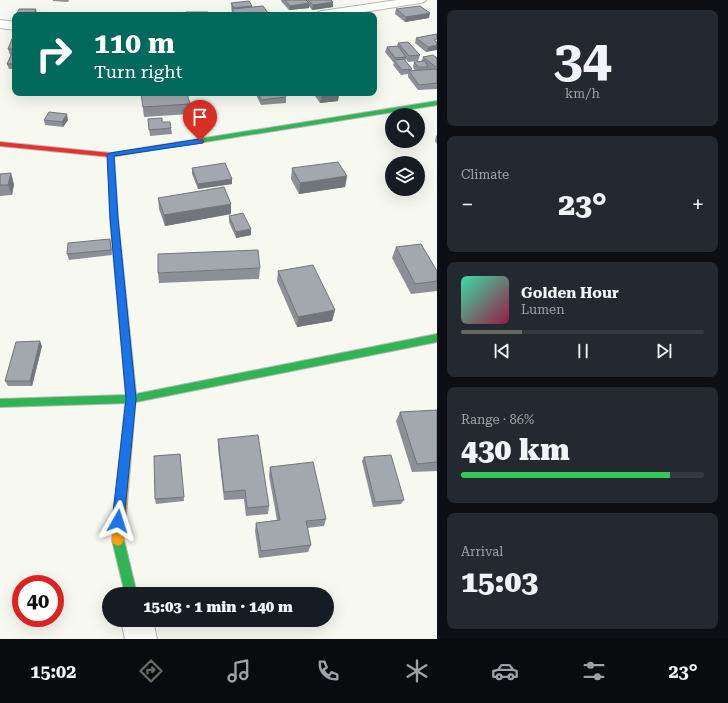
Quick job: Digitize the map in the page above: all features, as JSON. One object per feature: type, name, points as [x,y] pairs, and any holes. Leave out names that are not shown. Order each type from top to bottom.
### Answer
[{"type":"street","points":[[342,12],[420,0]]},
{"type":"street","points":[[0,24],[12,26]]},
{"type":"street","points":[[0,144],[110,155],[437,104]]},
{"type":"street","points":[[110,155],[114,218],[131,399],[117,537],[128,587]]},
{"type":"street","points":[[0,403],[131,399],[437,338]]},
{"type":"street","points":[[138,627],[141,639]]},
{"type":"building","points":[[285,0],[306,0],[309,3],[290,6]]},
{"type":"building","points":[[308,0],[331,0],[333,2],[313,5]]},
{"type":"building","points":[[249,1],[252,6],[234,8],[231,3]]},
{"type":"building","points":[[263,6],[267,12],[234,12],[232,9]]},
{"type":"building","points":[[420,6],[430,13],[406,17],[396,9]]},
{"type":"building","points":[[19,9],[36,9],[34,12],[18,12]]},
{"type":"building","points":[[437,34],[437,39],[434,40],[437,42],[437,45],[428,47],[416,38]]},
{"type":"building","points":[[12,39],[12,49],[8,49]]},
{"type":"building","points":[[408,42],[420,55],[409,56],[398,43]]},
{"type":"building","points":[[398,46],[406,57],[395,58],[387,47]]},
{"type":"building","points":[[12,53],[12,64],[7,64]]},
{"type":"building","points":[[433,55],[437,58],[437,67],[423,57]]},
{"type":"building","points":[[404,59],[412,69],[402,70],[394,60]]},
{"type":"building","points":[[425,61],[428,67],[418,67],[414,62]]},
{"type":"building","points":[[436,69],[437,83],[419,85],[409,71]]},
{"type":"building","points":[[141,96],[188,96],[190,104],[143,107]]},
{"type":"building","points":[[259,96],[286,97],[261,100]]},
{"type":"building","points":[[49,112],[67,114],[62,122],[44,120]]},
{"type":"building","points":[[162,118],[162,122],[170,122],[171,128],[149,130],[148,119]]},
{"type":"building","points":[[338,162],[347,176],[300,183],[292,168]]},
{"type":"building","points":[[225,163],[232,179],[198,184],[192,168]]},
{"type":"building","points":[[11,173],[8,185],[0,185],[0,174]]},
{"type":"building","points":[[224,187],[231,204],[164,215],[158,198]]},
{"type":"building","points":[[243,213],[251,229],[236,232],[229,216]]},
{"type":"building","points":[[110,239],[111,250],[67,254],[68,243]]},
{"type":"building","points":[[421,244],[437,271],[437,281],[415,284],[396,247]]},
{"type":"building","points":[[258,250],[260,268],[158,273],[158,254]]},
{"type":"building","points":[[313,265],[335,310],[298,317],[278,271]]},
{"type":"building","points":[[40,341],[30,381],[5,381],[16,342]]},
{"type":"building","points":[[437,410],[437,462],[417,464],[400,412]]},
{"type":"building","points":[[258,435],[269,506],[247,508],[245,490],[224,492],[218,439]]},
{"type":"building","points":[[180,454],[184,497],[155,499],[154,456]]},
{"type":"building","points":[[391,455],[404,500],[375,502],[364,457]]},
{"type":"building","points":[[313,462],[326,519],[306,521],[311,545],[261,551],[256,523],[280,520],[270,467]]},
{"type":"traffic: fast","points":[[186,143],[437,103]]},
{"type":"traffic: fast","points":[[111,155],[114,218],[131,395]]},
{"type":"traffic: fast","points":[[0,403],[131,399],[437,338]]},
{"type":"traffic: fast","points":[[118,540],[129,587]]},
{"type":"traffic: slow","points":[[118,540],[131,395]]},
{"type":"traffic: jam","points":[[0,144],[111,155],[186,143]]},
{"type":"route","points":[[118,521],[131,399],[114,218],[110,155],[200,141]]}]
